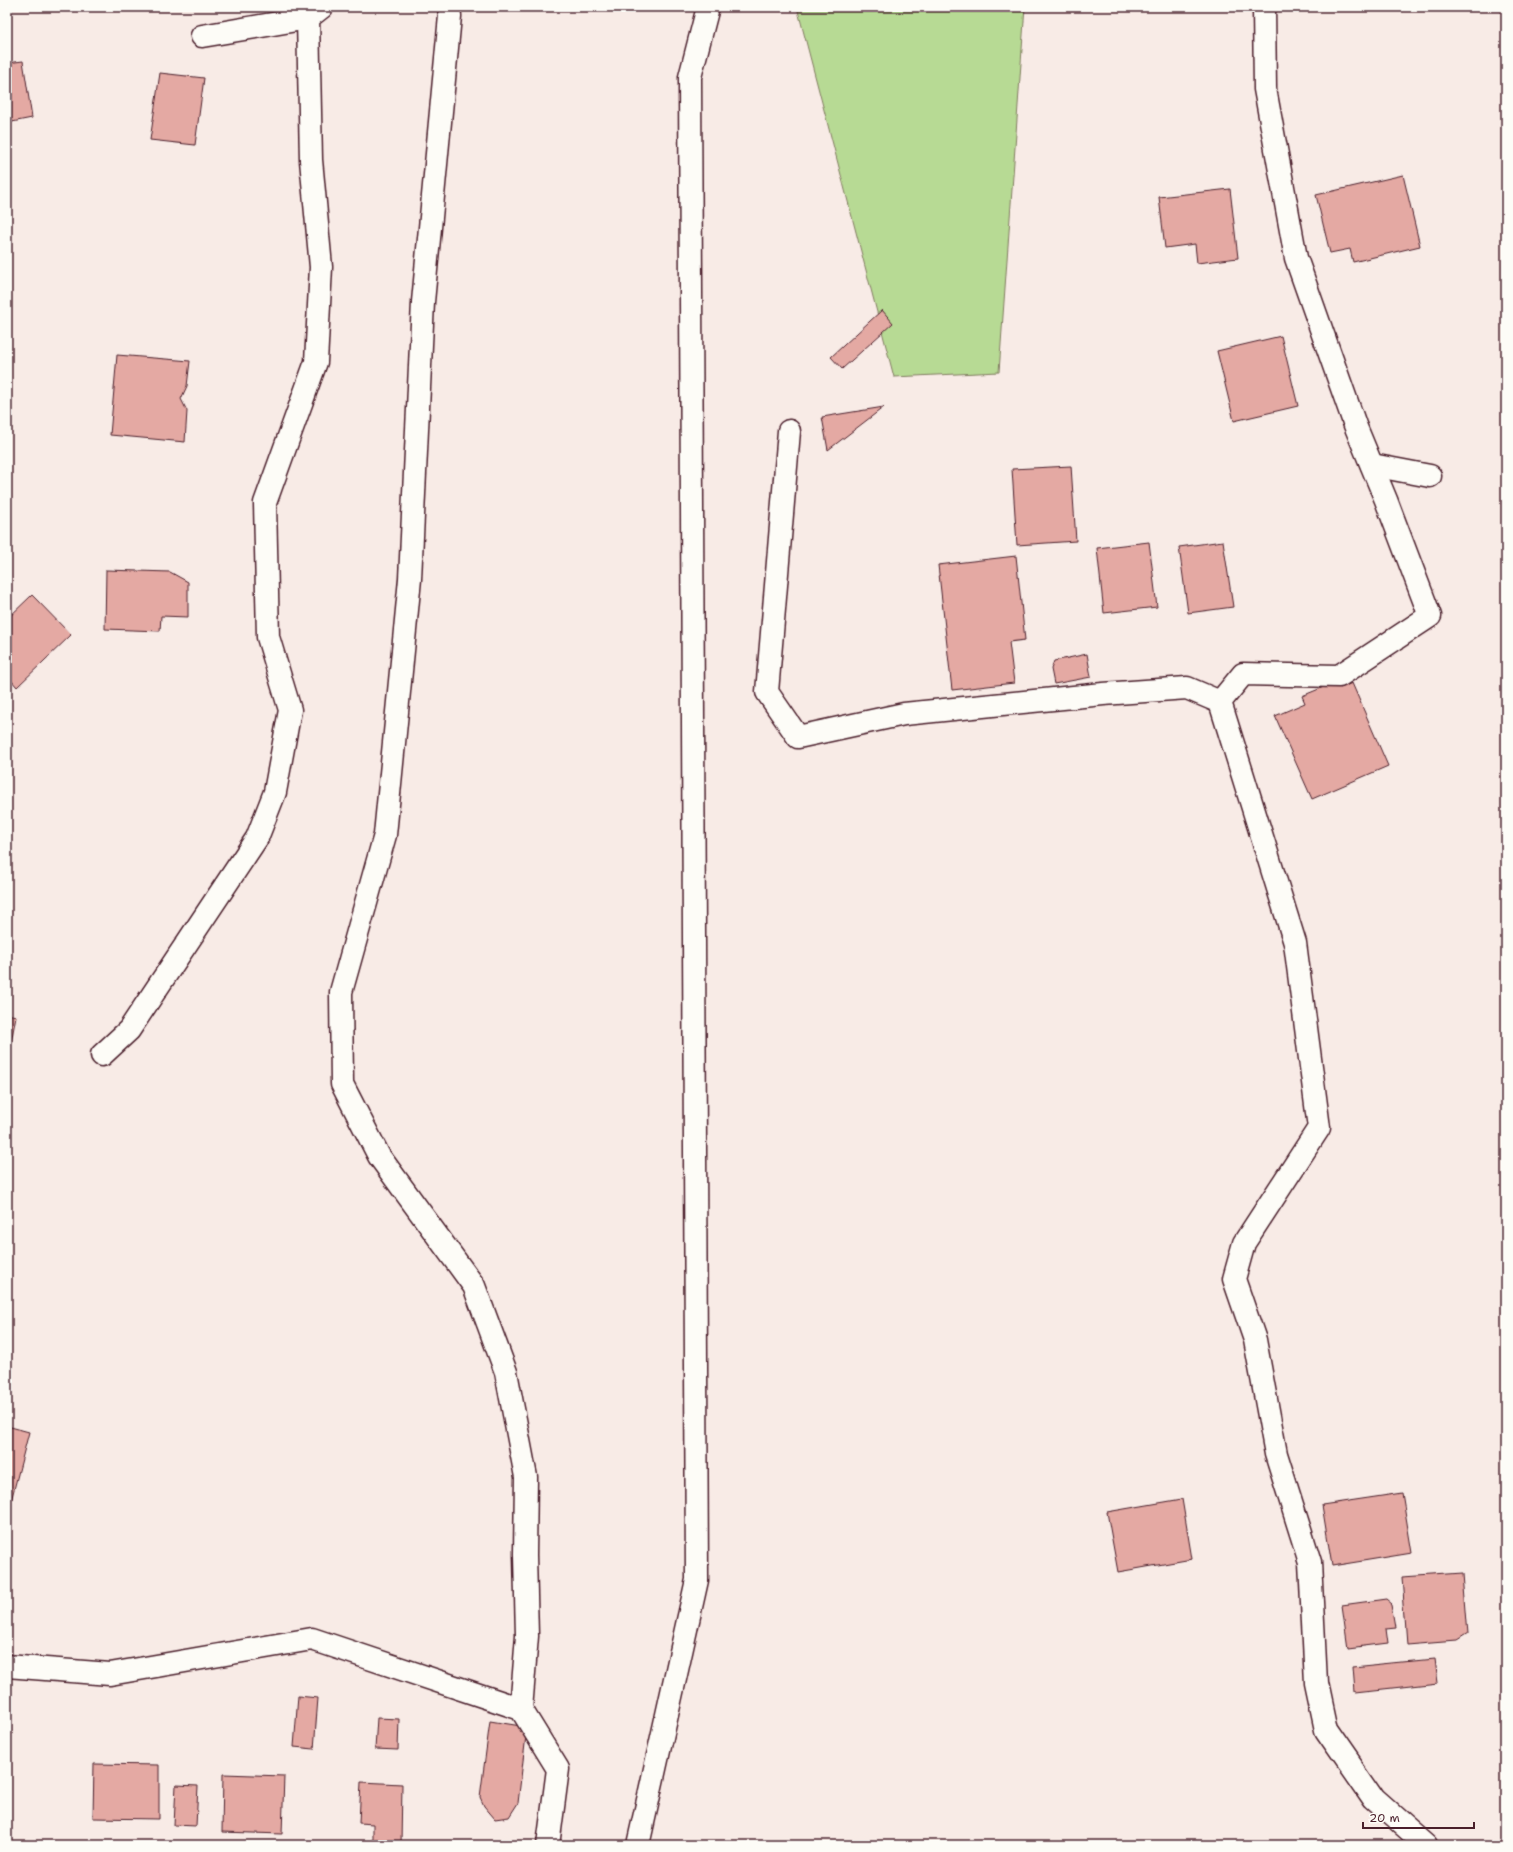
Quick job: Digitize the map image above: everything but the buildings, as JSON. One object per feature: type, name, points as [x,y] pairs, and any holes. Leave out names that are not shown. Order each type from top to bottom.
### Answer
[{"type":"street","points":[[449,7],[450,16],[423,302],[410,579],[386,827],[340,992],[342,1084],[379,1156],[474,1286],[506,1372],[526,1477],[525,1555],[527,1636],[521,1709],[558,1769],[548,1845]]},
{"type":"street","points":[[638,1845],[697,1580],[690,77],[708,7]]},
{"type":"street","points":[[1220,702],[1243,674],[1340,676],[1430,616],[1372,465],[1355,425],[1296,258],[1265,89],[1264,7]]},
{"type":"street","points":[[102,1055],[129,1030],[257,838],[275,792],[290,710],[268,637],[265,503],[316,362],[321,267],[311,160],[315,13],[202,36]]},
{"type":"street","points":[[789,431],[767,692],[798,737],[904,714],[1103,694],[1187,688],[1220,702],[1295,943],[1319,1128],[1244,1243],[1234,1279],[1255,1340],[1276,1454],[1310,1562],[1316,1684],[1326,1730],[1374,1799],[1426,1845]]},
{"type":"street","points":[[1372,465],[1430,476]]},
{"type":"street","points":[[7,1666],[110,1674],[312,1639],[521,1709]]},
{"type":"green space","points":[[797,7],[1025,7],[999,372],[894,377]]}]
